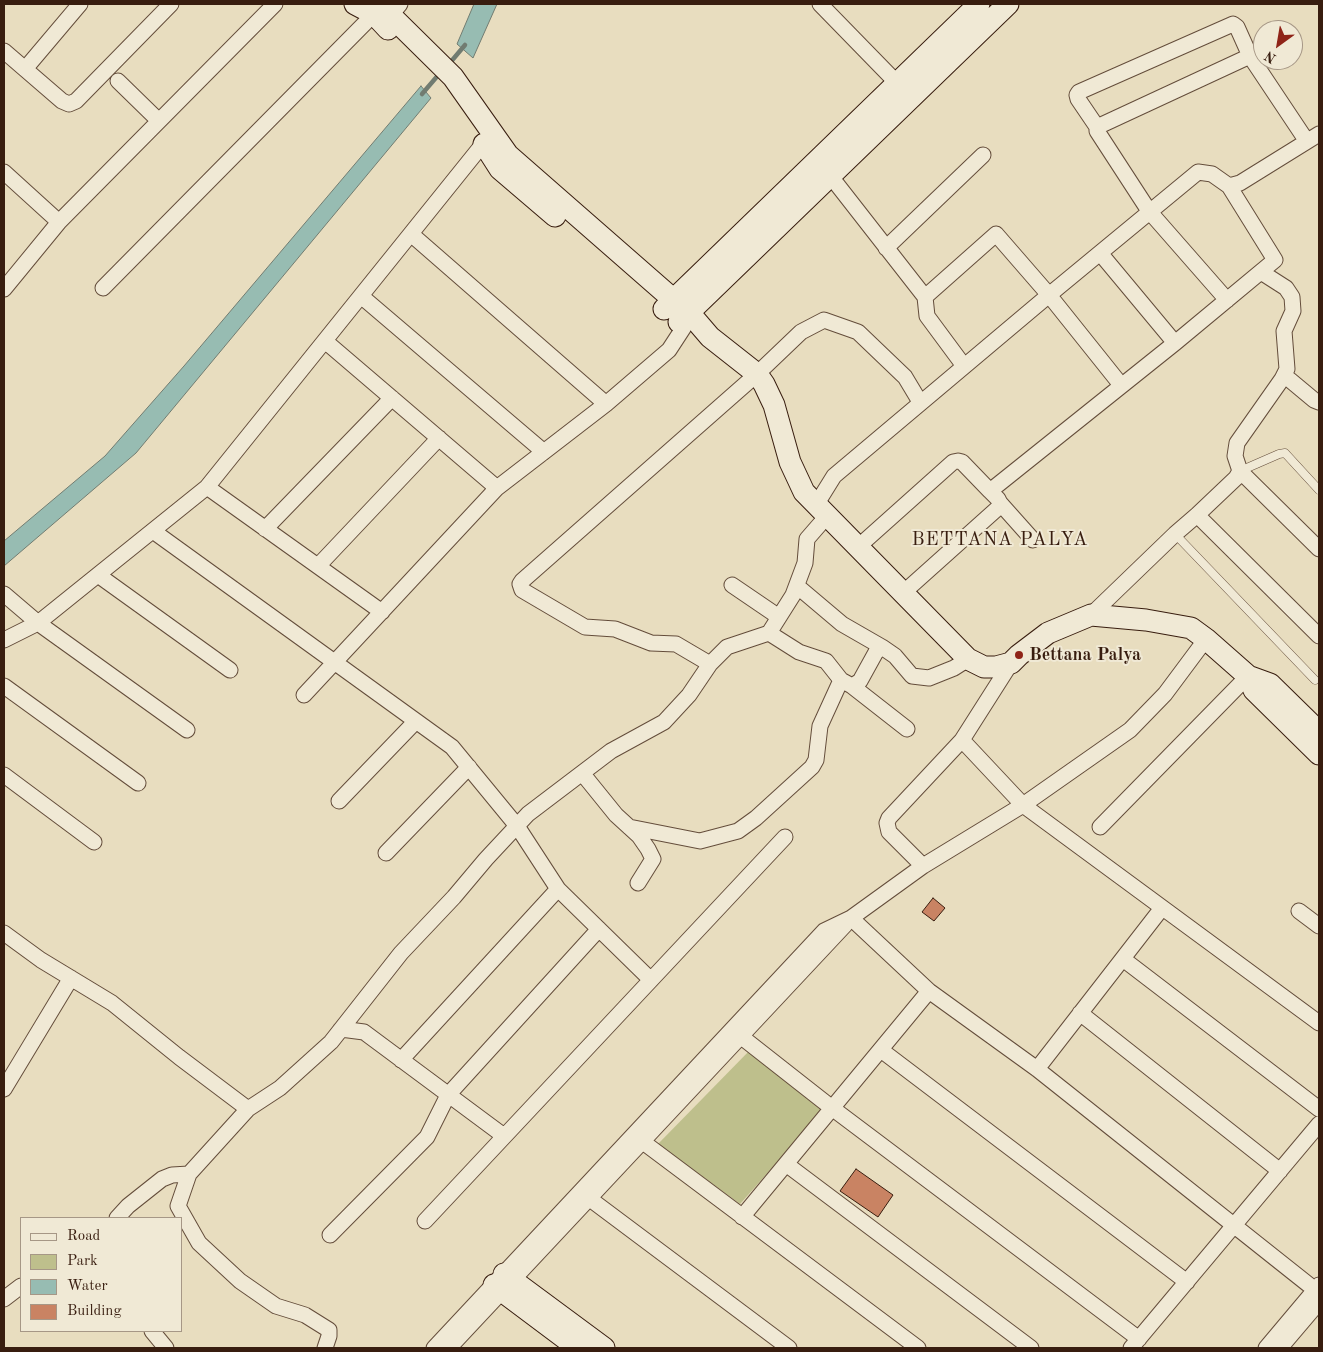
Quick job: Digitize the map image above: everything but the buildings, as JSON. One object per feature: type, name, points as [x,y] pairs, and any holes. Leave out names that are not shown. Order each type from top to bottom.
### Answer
[{"type":"street","points":[[25,69],[80,4]]},
{"type":"street","points":[[4,51],[62,101],[69,104],[76,101],[171,4]]},
{"type":"street","points":[[4,289],[59,222],[275,4]]},
{"type":"street","points":[[354,4],[386,9],[433,65],[449,81],[502,159],[500,169],[678,315],[710,337],[757,374],[774,405],[790,462],[804,492],[968,659],[984,667],[996,667],[1011,663]]},
{"type":"street","points":[[820,4],[897,83]]},
{"type":"street","points":[[824,168],[897,83],[979,4]]},
{"type":"street","points":[[304,695],[497,488],[606,404],[669,350],[678,315],[824,168],[1008,4]]},
{"type":"street","points":[[103,288],[386,9]]},
{"type":"street","points":[[1228,300],[1149,211],[1097,131],[1077,95],[1079,92],[1233,24],[1237,27],[1250,56],[1313,137],[1240,183],[1229,186]]},
{"type":"street","points":[[1096,127],[1250,56]]},
{"type":"street","points":[[449,81],[483,144],[502,159]]},
{"type":"street","points":[[118,82],[159,121]]},
{"type":"street","points":[[4,640],[38,623],[207,488],[483,144]]},
{"type":"street","points":[[886,248],[983,156]]},
{"type":"street","points":[[824,168],[925,297],[927,316],[964,366]]},
{"type":"street","points":[[4,172],[59,222]]},
{"type":"street","points":[[325,1348],[329,1330],[305,1315],[276,1306],[240,1281],[199,1243],[178,1206],[188,1174],[248,1109],[280,1088],[331,1042],[401,953],[528,814],[611,751],[664,722],[689,695],[710,664],[727,646],[769,633],[797,586],[805,563],[807,539],[822,510],[834,476],[1048,295],[1198,172],[1212,174],[1229,186],[1274,260],[1228,300],[990,491]]},
{"type":"street","points":[[411,234],[606,404]]},
{"type":"street","points":[[925,297],[996,234],[1121,385]]},
{"type":"street","points":[[1100,253],[1175,343]]},
{"type":"street","points":[[1261,272],[1286,288],[1292,297],[1293,311],[1284,328],[1287,369],[1237,444],[1235,456],[1240,472],[1319,549]]},
{"type":"street","points":[[361,296],[544,452]]},
{"type":"street","points":[[710,664],[676,644],[651,642],[615,629],[585,627],[522,590],[520,584],[757,374],[801,332],[824,320],[858,332],[905,377],[920,402]]},
{"type":"street","points":[[325,341],[497,488]]},
{"type":"street","points":[[1284,375],[1319,402]]},
{"type":"street","points":[[265,529],[392,398]]},
{"type":"street","points":[[318,566],[439,438]]},
{"type":"street","points":[[858,547],[953,462],[958,461],[962,462],[990,491],[1033,540]]},
{"type":"street","points":[[923,866],[889,832],[888,818],[962,740],[1011,663],[1018,655],[1048,633],[1091,615],[1236,478],[1240,472]]},
{"type":"street","points":[[207,488],[382,612]]},
{"type":"street","points":[[903,593],[999,507],[1000,503]]},
{"type":"street","points":[[1197,515],[1319,636]]},
{"type":"street","points":[[153,531],[452,747],[517,826],[558,889],[651,980]]},
{"type":"street","points":[[98,575],[230,670]]},
{"type":"street","points":[[732,585],[780,617]]},
{"type":"street","points":[[797,586],[842,624],[895,656],[912,676],[928,678],[954,668],[968,659]]},
{"type":"street","points":[[4,594],[38,623],[186,730]]},
{"type":"street","points":[[1091,615],[1146,620],[1191,628],[1206,638],[1248,676],[1270,684],[1319,732]]},
{"type":"street","points":[[769,633],[799,652],[826,661],[846,683],[907,729]]},
{"type":"street","points":[[449,1348],[503,1283],[736,1033],[824,931],[851,918],[923,866],[1023,805],[1130,730],[1165,694],[1206,638]]},
{"type":"street","points":[[846,683],[860,681],[876,652],[882,647]]},
{"type":"street","points":[[1248,676],[1254,690],[1319,754]]},
{"type":"street","points":[[1100,827],[1248,676]]},
{"type":"street","points":[[629,827],[700,840],[738,832],[812,767],[816,760],[820,726],[846,683]]},
{"type":"street","points":[[4,686],[138,783]]},
{"type":"street","points":[[339,801],[416,721]]},
{"type":"street","points":[[962,740],[1023,805],[1319,1023]]},
{"type":"street","points":[[386,853],[469,767]]},
{"type":"street","points":[[582,773],[616,815],[640,836],[648,848],[653,859],[638,883]]},
{"type":"street","points":[[4,775],[94,842]]},
{"type":"street","points":[[425,1221],[785,837]]},
{"type":"street","points":[[401,1060],[558,889]]},
{"type":"street","points":[[1037,1069],[1162,908]]},
{"type":"street","points":[[1299,911],[1319,926]]},
{"type":"street","points":[[736,1033],[851,918]]},
{"type":"street","points":[[851,918],[929,991],[1037,1069],[1318,1292]]},
{"type":"street","points":[[330,1236],[427,1137],[448,1095],[599,929]]},
{"type":"street","points":[[4,933],[41,960],[112,1003],[178,1057],[248,1109]]},
{"type":"street","points":[[1123,959],[1319,1109]]},
{"type":"street","points":[[4,1089],[71,978]]},
{"type":"street","points":[[742,1217],[929,991]]},
{"type":"street","points":[[1080,1014],[1280,1171]]},
{"type":"street","points":[[341,1029],[364,1032],[504,1136]]},
{"type":"street","points":[[736,1033],[1135,1343],[1319,1124]]},
{"type":"street","points":[[881,1050],[1187,1282]]},
{"type":"street","points":[[638,1138],[918,1348]]},
{"type":"street","points":[[786,1164],[1031,1348]]},
{"type":"street","points":[[119,1217],[128,1206],[162,1179],[188,1174]]},
{"type":"street","points":[[585,1195],[789,1348]]},
{"type":"street","points":[[434,1348],[503,1283]]},
{"type":"street","points":[[503,1283],[578,1348]]},
{"type":"street","points":[[503,1283],[604,1348]]},
{"type":"street","points":[[4,1300],[20,1287]]},
{"type":"street","points":[[1266,1348],[1318,1292]]},
{"type":"street","points":[[1280,1348],[1318,1292]]},
{"type":"street","points":[[153,1332],[166,1348]]},
{"type":"lane","points":[[1240,472],[1278,454],[1285,453],[1319,490]]},
{"type":"lane","points":[[1175,534],[1315,680]]},
{"type":"green space","points":[[751,1049],[825,1108],[740,1204],[658,1144]]},
{"type":"water","points":[[474,4],[497,4],[473,58],[457,44]]},
{"type":"water","points":[[421,86],[431,98],[136,453],[4,566],[4,541],[105,456],[184,366]]},
{"type":"waterway","points":[[449,64],[465,45]]},
{"type":"waterway","points":[[422,94],[440,73]]},
{"type":"place","name":"Bettana Palya","points":[[1019,655]]},
{"type":"district","name":"BETTANA PALYA","points":[[1000,540]]}]
